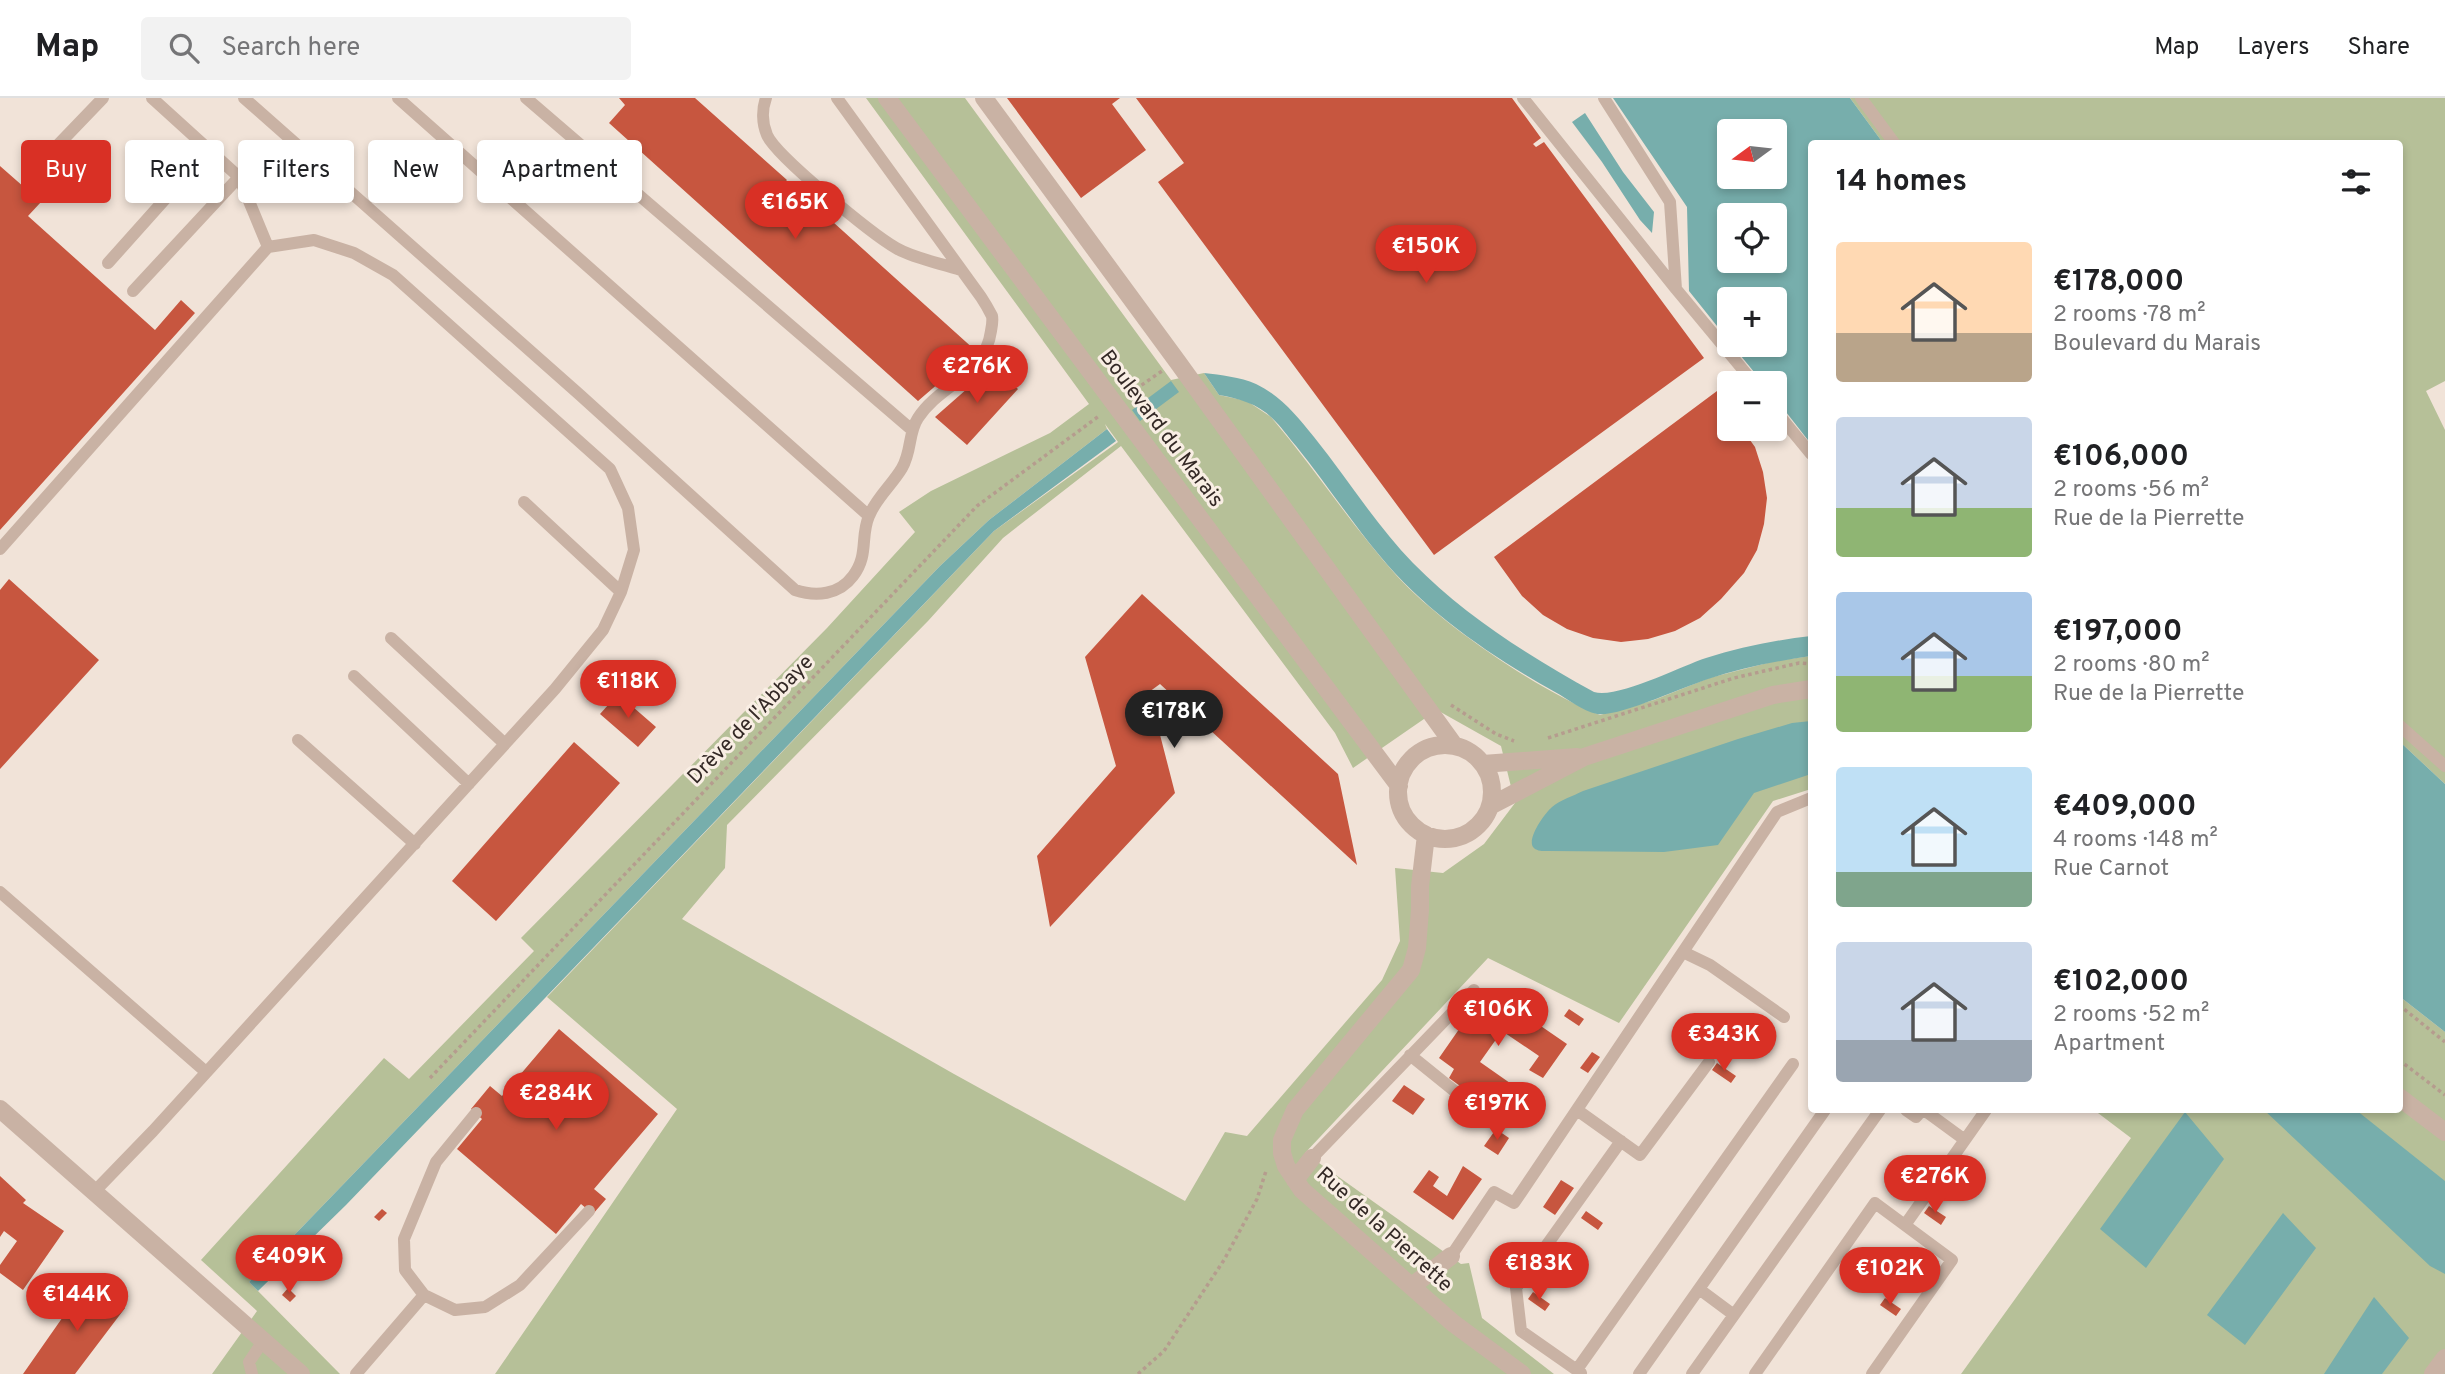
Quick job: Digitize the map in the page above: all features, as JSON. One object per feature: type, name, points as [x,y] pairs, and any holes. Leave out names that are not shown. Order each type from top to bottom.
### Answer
[{"type":"street","name":"Boulevard du Marais","points":[[887,98],[1399,786]]},
{"type":"street","points":[[984,98],[1454,745]]},
{"type":"street","points":[[1490,806],[1584,757],[1773,695],[1808,689]]},
{"type":"street","points":[[1438,745],[1454,745],[1475,755],[1483,764],[1490,777],[1493,792],[1490,806],[1483,820],[1465,834],[1442,839],[1426,835],[1414,827],[1404,815],[1399,801],[1399,786],[1403,771],[1418,754],[1438,745]]},
{"type":"street","points":[[1483,764],[1584,757]]},
{"type":"street","name":"Rue de la Pierrette","points":[[1426,835],[1417,948],[1411,970],[1295,1110],[1282,1140],[1286,1166],[1302,1190],[1453,1323],[1522,1374]]},
{"type":"street","points":[[2403,1100],[2445,1132]]},
{"type":"street","points":[[0,1108],[301,1374]]},
{"type":"street","points":[[1295,1180],[1312,1158]]},
{"type":"street","points":[[1412,1286],[1451,1256]]},
{"type":"street","points":[[2433,1374],[2445,1358]]},
{"type":"lane","points":[[63,140],[103,98]]},
{"type":"lane","points":[[152,98],[198,140]]},
{"type":"lane","points":[[244,98],[580,395],[795,590],[807,594],[823,594],[841,587],[853,576],[865,552],[865,528],[869,516],[878,499],[902,469],[911,450],[912,430],[918,418],[933,401],[977,366],[990,342],[993,318],[962,270],[837,98]]},
{"type":"lane","points":[[398,98],[869,516]]},
{"type":"lane","points":[[526,98],[912,430]]},
{"type":"lane","points":[[766,98],[763,120],[767,136],[779,151],[858,220],[897,248],[962,270]]},
{"type":"lane","points":[[1523,98],[1744,371]]},
{"type":"lane","points":[[1604,98],[1670,202],[1676,289]]},
{"type":"lane","points":[[1861,98],[1892,140]]},
{"type":"lane","points":[[224,164],[238,176]]},
{"type":"lane","points":[[133,291],[238,178]]},
{"type":"lane","points":[[108,263],[162,203]]},
{"type":"lane","points":[[250,203],[268,247]]},
{"type":"lane","points":[[0,549],[268,247],[314,240],[354,253],[393,275],[610,469],[628,508],[634,550],[621,592],[603,630],[555,689],[415,844],[93,1192]]},
{"type":"lane","points":[[1787,425],[1808,450]]},
{"type":"lane","points":[[524,502],[621,592]]},
{"type":"lane","points":[[391,638],[505,744]]},
{"type":"lane","points":[[354,676],[469,784]]},
{"type":"lane","points":[[2403,729],[2445,766]]},
{"type":"lane","points":[[298,740],[415,844]]},
{"type":"lane","points":[[1451,1256],[1494,1192],[1514,1203],[1777,812],[1808,799]]},
{"type":"lane","points":[[0,891],[206,1072]]},
{"type":"lane","points":[[1683,952],[1710,965],[1784,1017]]},
{"type":"lane","points":[[1312,1158],[1474,990]]},
{"type":"lane","points":[[1410,1055],[1462,1097],[1474,1099],[1507,1120]]},
{"type":"lane","points":[[1577,1110],[1640,1155],[1710,1062]]},
{"type":"lane","points":[[1621,1141],[1516,1288],[1521,1331],[1580,1371],[1793,1064]]},
{"type":"lane","points":[[476,1113],[436,1162],[404,1238],[405,1270],[424,1295],[455,1310],[485,1307],[520,1285],[589,1210]]},
{"type":"lane","points":[[1639,1374],[1823,1113]]},
{"type":"lane","points":[[1692,1374],[1878,1113]]},
{"type":"lane","points":[[1927,1113],[1965,1140]]},
{"type":"lane","points":[[1905,1225],[1984,1113]]},
{"type":"lane","points":[[1755,1374],[1875,1203],[1952,1260],[1872,1374]]},
{"type":"lane","points":[[1699,1289],[1734,1315]]},
{"type":"lane","points":[[356,1374],[424,1295]]},
{"type":"lane","points":[[252,1374],[249,1363],[263,1341]]},
{"type":"path","name":"Drève de l'Abbaye","points":[[430,1078],[977,506],[1114,404],[1177,361]]},
{"type":"path","points":[[1546,739],[1734,678],[1799,663],[1808,664]]},
{"type":"path","points":[[1450,705],[1496,734],[1516,741]]},
{"type":"path","points":[[2403,1008],[2445,1042]]},
{"type":"path","points":[[2403,1063],[2445,1095]]},
{"type":"green space","points":[[866,98],[965,98],[1171,380],[1204,373],[1219,395],[1247,401],[1271,417],[1365,537],[1416,595],[1465,635],[1548,690],[1600,715],[1654,700],[1709,678],[1775,661],[1808,656],[1808,790],[1773,801],[1619,1023],[1488,958],[1305,1153],[1461,1264],[1469,1263],[1482,1318],[1554,1374],[495,1374],[677,1109],[547,997],[994,531],[1118,442],[1105,424],[1107,429],[989,520],[940,566],[249,1282],[340,1374],[212,1374],[257,1311],[201,1260],[384,1058],[409,1079],[534,951],[521,938],[827,628],[915,532],[899,512],[931,491],[1050,433],[1089,404]],"holes":[[[1121,446],[1335,733],[1353,768],[1437,710],[1501,746],[1515,803],[1484,844],[1443,873],[1395,868],[1400,941],[1382,980],[1247,1136],[1225,1132],[1185,1201],[954,1074],[682,919],[725,868],[727,825],[928,621],[1003,538]]]},
{"type":"green space","points":[[1850,98],[2445,98],[2445,381],[2426,391],[2445,430],[2445,784],[2403,745],[2403,140],[1881,140]]},
{"type":"green space","points":[[2403,999],[2445,1032],[2445,1374],[1961,1374],[2131,1138],[2098,1113],[2403,1113]]},
{"type":"water","points":[[1613,98],[1850,98],[1881,140],[1808,140],[1808,440],[1787,413],[1787,371],[1753,371],[1742,357],[1787,357],[1787,287],[1717,287],[1717,326],[1689,291],[1687,207]]},
{"type":"water","points":[[1585,113],[1623,172],[1654,212],[1652,233],[1640,220],[1572,122]]},
{"type":"water","points":[[1204,373],[1250,382],[1281,401],[1314,437],[1387,533],[1433,582],[1499,634],[1594,692],[1618,691],[1706,658],[1785,640],[1808,636],[1808,657],[1721,675],[1619,711],[1597,714],[1586,710],[1484,648],[1439,615],[1398,577],[1380,556],[1275,421],[1254,405],[1219,395]]},
{"type":"water","points":[[1171,381],[1179,392],[1140,421],[1132,410]]},
{"type":"water","points":[[1107,429],[1116,441],[994,531],[346,1205],[258,1291],[249,1282],[940,566],[989,520]]},
{"type":"water","points":[[1808,721],[1808,775],[1754,793],[1718,845],[1664,852],[1543,851],[1533,847],[1532,838],[1541,820],[1552,807],[1567,798],[1792,723]]},
{"type":"water","points":[[2403,745],[2445,784],[2445,1032],[2403,999]]},
{"type":"water","points":[[2186,1113],[2224,1159],[2146,1268],[2100,1229]]},
{"type":"water","points":[[2267,1113],[2360,1113],[2445,1181],[2445,1274],[2430,1266]]},
{"type":"water","points":[[2283,1213],[2316,1248],[2245,1345],[2207,1315]]},
{"type":"water","points":[[2374,1297],[2409,1338],[2382,1374],[2324,1374]]},
{"type":"building","points":[[619,98],[695,98],[787,180],[775,194],[811,226],[823,213],[976,351],[918,401],[642,153],[642,140],[628,140],[609,123],[625,105]]},
{"type":"building","points":[[1007,98],[1120,98],[1112,104],[1146,150],[1081,198]]},
{"type":"building","points":[[1136,98],[1512,98],[1541,138],[1533,144],[1536,147],[1544,142],[1704,358],[1434,555],[1158,182],[1184,163]]},
{"type":"building","points":[[0,166],[21,184],[21,203],[40,203],[28,216],[155,330],[181,300],[195,313],[0,530]]},
{"type":"building","points":[[993,366],[1018,389],[967,445],[935,417]]},
{"type":"building","points":[[1717,391],[1717,441],[1751,441],[1755,447],[1767,498],[1757,550],[1744,573],[1721,599],[1700,618],[1675,631],[1648,639],[1621,642],[1593,638],[1567,629],[1543,615],[1522,596],[1494,557]]},
{"type":"building","points":[[9,579],[99,660],[0,769],[0,590]]},
{"type":"building","points":[[1142,594],[1338,774],[1357,865],[1160,684],[1149,692],[1175,793],[1050,927],[1037,856],[1116,766],[1085,657]]},
{"type":"building","points":[[618,694],[656,727],[638,747],[600,714]]},
{"type":"building","points":[[574,742],[620,783],[496,921],[452,881]]},
{"type":"building","points":[[1487,989],[1567,1044],[1543,1078],[1529,1070],[1539,1056],[1502,1031],[1480,1062],[1530,1097],[1518,1114],[1473,1082],[1467,1091],[1449,1078],[1454,1069],[1439,1058]]},
{"type":"building","points":[[1569,1009],[1584,1019],[1579,1026],[1564,1016]]},
{"type":"building","points":[[559,1029],[658,1114],[594,1189],[606,1199],[593,1214],[581,1204],[556,1234],[457,1149],[482,1119],[471,1109],[490,1086],[502,1096]]},
{"type":"building","points":[[1592,1052],[1600,1057],[1588,1073],[1580,1068]]},
{"type":"building","points":[[1717,1063],[1736,1076],[1731,1083],[1712,1070]]},
{"type":"building","points":[[1404,1085],[1425,1099],[1413,1115],[1392,1101]]},
{"type":"building","points":[[1496,1129],[1509,1138],[1498,1155],[1484,1146]]},
{"type":"building","points":[[1463,1166],[1482,1179],[1453,1220],[1413,1192],[1429,1170],[1439,1177],[1433,1186],[1447,1196]]},
{"type":"building","points":[[0,1176],[26,1200],[23,1203],[64,1231],[23,1290],[0,1273],[0,1265],[17,1241],[4,1231],[0,1237]]},
{"type":"building","points":[[1561,1180],[1574,1188],[1555,1215],[1543,1207]]},
{"type":"building","points":[[1929,1206],[1946,1217],[1941,1225],[1924,1213]]},
{"type":"building","points":[[382,1209],[387,1213],[379,1221],[374,1217]]},
{"type":"building","points":[[1586,1211],[1603,1223],[1598,1230],[1581,1218]]},
{"type":"building","points":[[88,1281],[125,1308],[75,1374],[23,1374]]},
{"type":"building","points":[[288,1288],[296,1296],[290,1302],[282,1295]]},
{"type":"building","points":[[1533,1292],[1550,1304],[1545,1311],[1528,1299]]},
{"type":"building","points":[[1885,1298],[1901,1309],[1896,1316],[1880,1305]]}]
